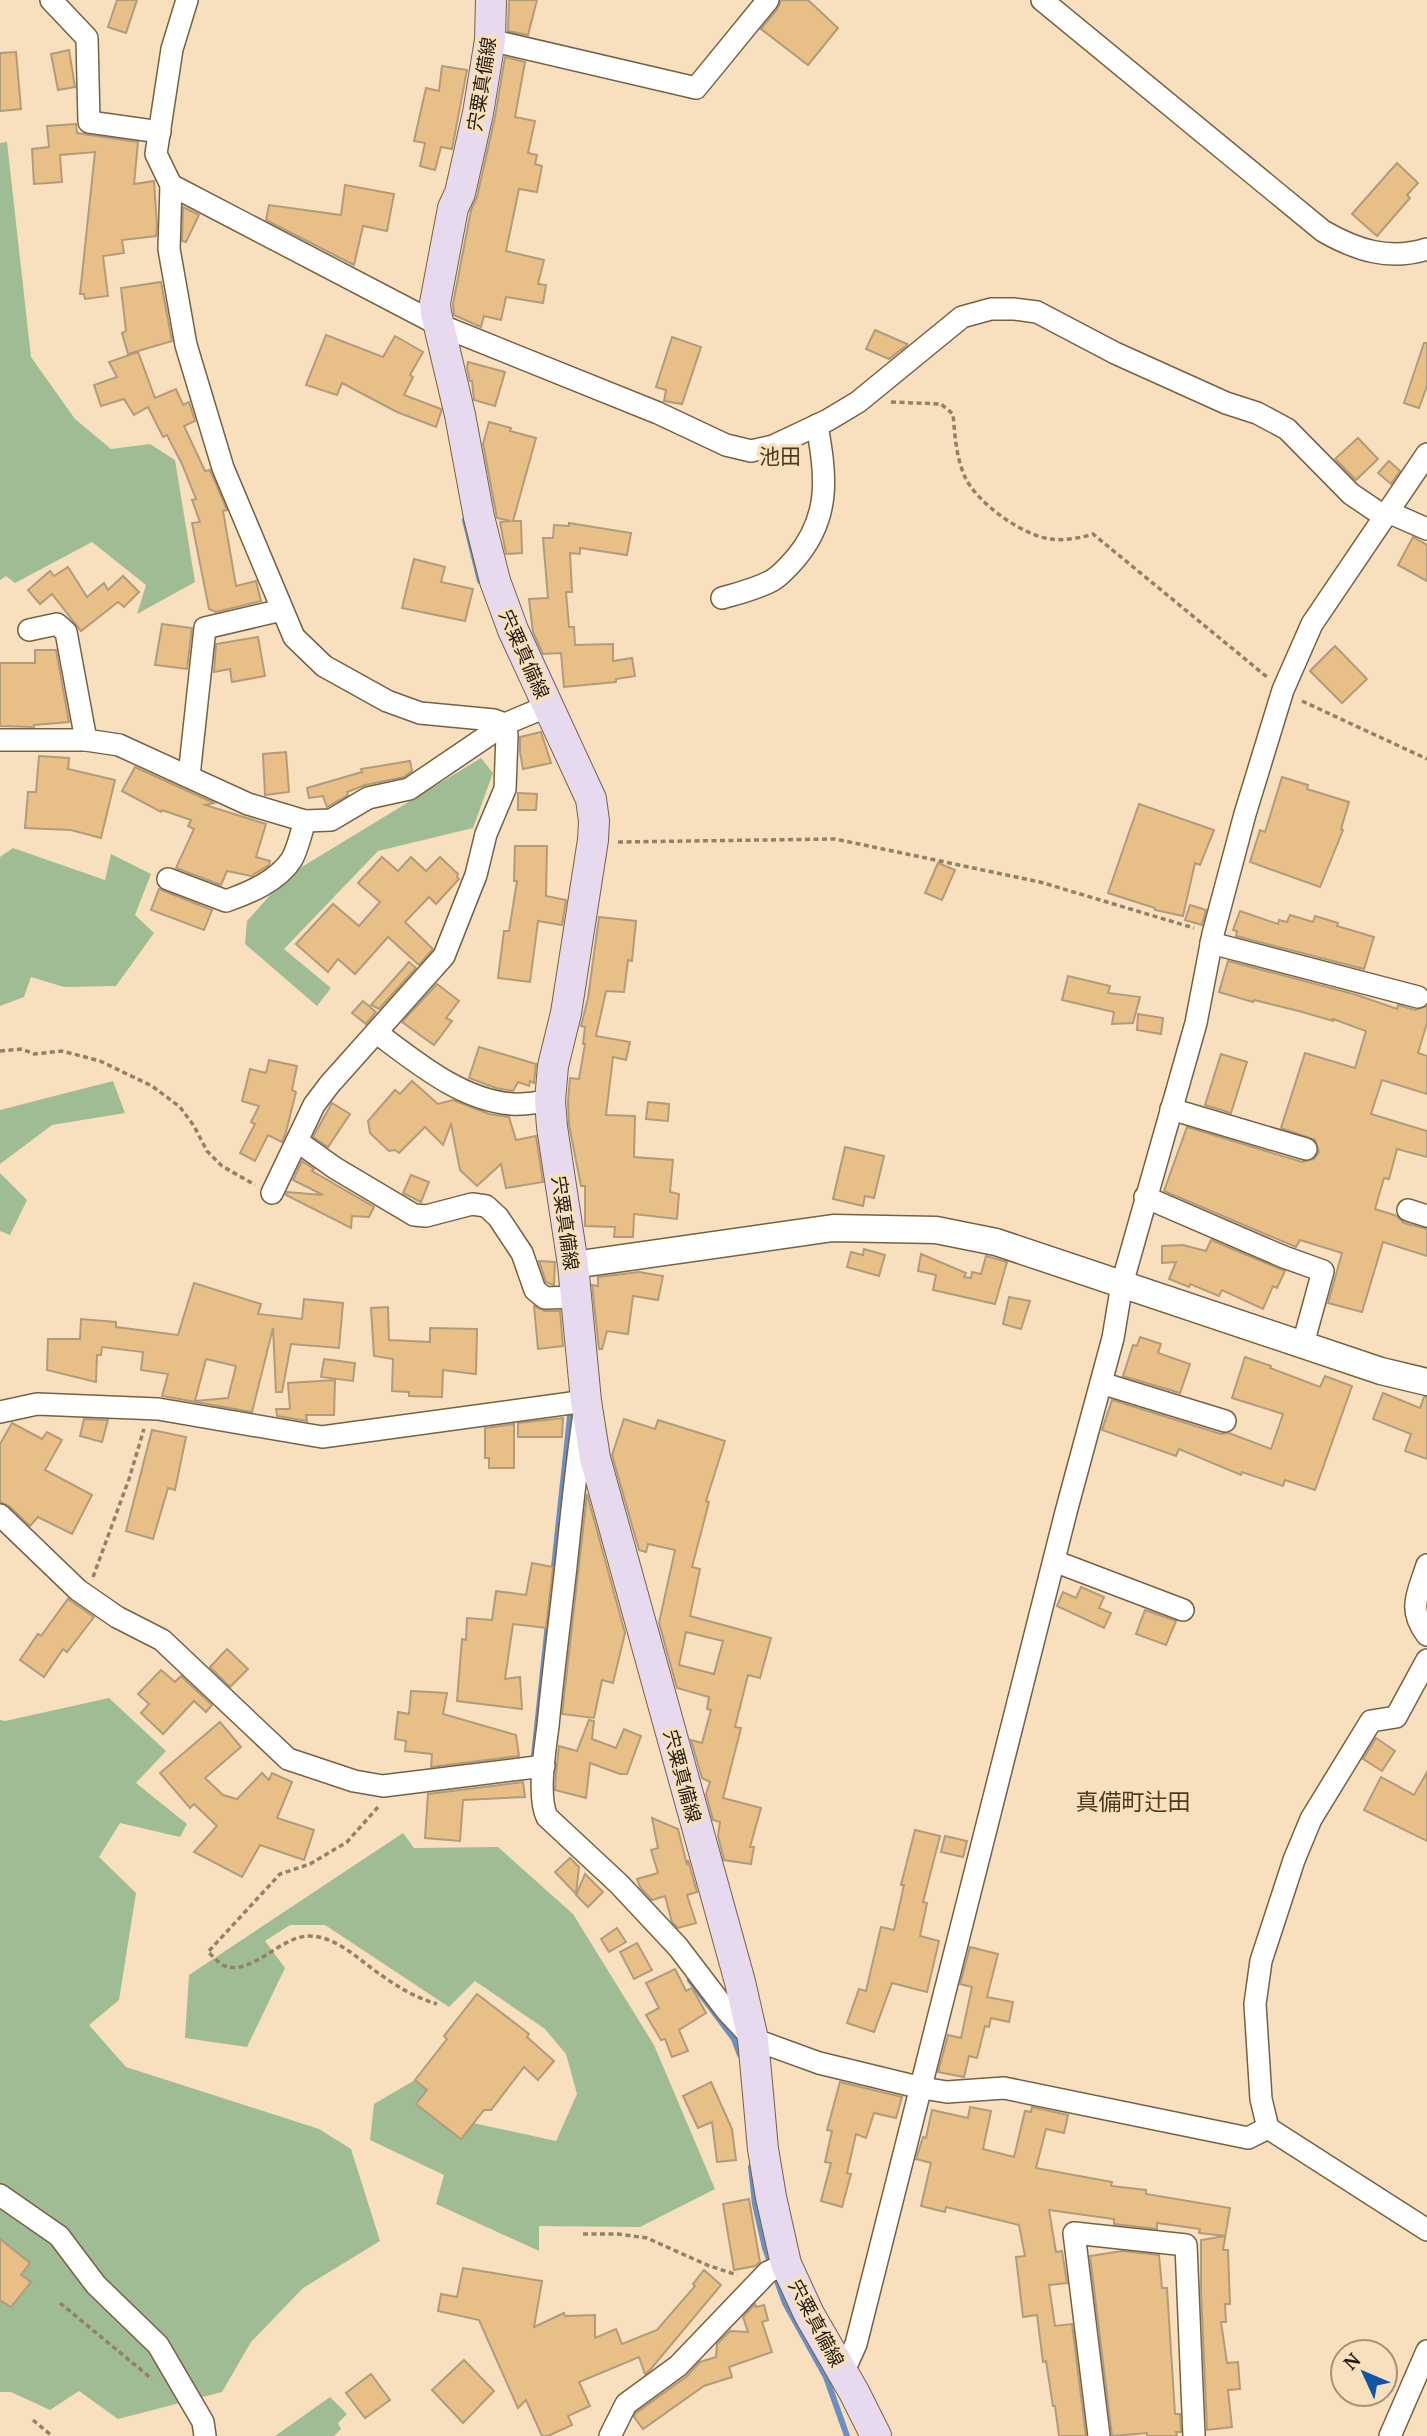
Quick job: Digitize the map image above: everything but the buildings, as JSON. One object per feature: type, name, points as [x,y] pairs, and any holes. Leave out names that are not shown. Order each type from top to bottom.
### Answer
[{"type":"main road","name":"宍粟真備線","points":[[491,0],[490,40],[478,113],[460,193],[453,208],[435,303],[437,324],[460,415],[489,563],[513,630],[591,799],[594,821],[566,1013],[553,1066],[550,1101],[573,1265],[569,1297],[576,1402],[595,1458],[753,2039],[763,2149],[778,2234],[773,2271],[809,2314],[876,2436]]},
{"type":"street","points":[[51,0],[87,38],[89,122],[160,132]]},
{"type":"street","points":[[187,0],[172,49],[156,154],[170,185],[169,249],[186,345],[223,468],[282,610],[294,637],[324,666],[387,701],[420,713],[494,720],[505,724]]},
{"type":"street","points":[[490,40],[696,88],[768,0]]},
{"type":"street","points":[[1042,0],[1323,231],[1349,246],[1386,255],[1410,255],[1427,249]]},
{"type":"street","points":[[170,185],[437,324],[645,408],[726,445],[751,451],[773,446],[858,402],[962,317],[991,309],[1037,312],[1115,353],[1226,403],[1257,413],[1287,429],[1351,494],[1386,515],[1427,530]]},
{"type":"street","points":[[722,598],[774,579],[806,546],[819,520],[825,496],[824,463],[817,425]]},
{"type":"street","points":[[843,2373],[856,2344],[1113,1338],[1122,1284],[1196,1023],[1212,938],[1245,814],[1283,690],[1312,624],[1427,454]]},
{"type":"street","points":[[188,776],[205,628],[282,610]]},
{"type":"street","points":[[29,630],[57,624],[66,632],[86,740]]},
{"type":"street","points":[[0,740],[86,740],[119,745],[248,804],[305,821],[331,820],[368,798],[409,789],[505,724],[548,706]]},
{"type":"street","points":[[272,1193],[314,1105],[444,956],[476,875],[486,834],[505,789],[505,724]]},
{"type":"street","points":[[167,879],[226,901],[246,894],[281,872],[293,858],[305,821]]},
{"type":"street","points":[[1212,938],[1418,997]]},
{"type":"street","points":[[377,1032],[429,1071],[482,1098],[512,1104],[550,1101]]},
{"type":"street","points":[[1171,1109],[1306,1149]]},
{"type":"street","points":[[297,1141],[335,1168],[414,1215],[426,1216],[472,1204],[486,1206],[498,1217],[522,1253],[535,1290],[545,1298],[569,1297]]},
{"type":"street","points":[[1145,1197],[1284,1257],[1323,1270],[1303,1345]]},
{"type":"street","points":[[573,1265],[821,1230],[888,1227],[936,1230],[996,1242],[1381,1371],[1427,1382]]},
{"type":"street","points":[[1101,1383],[1225,1421]]},
{"type":"street","points":[[2,1415],[37,1404],[151,1409],[322,1437],[576,1402],[576,1461],[536,1767],[544,1810],[547,1817],[619,1884],[670,1938],[726,2010],[753,2039],[819,2063],[922,2088],[947,2092],[1004,2088],[1248,2138],[1268,2128]]},
{"type":"street","points":[[0,1515],[86,1596],[117,1617],[162,1640],[288,1759],[354,1781],[383,1786],[536,1767]]},
{"type":"street","points":[[1054,1561],[1183,1610]]},
{"type":"street","points":[[1427,1565],[1414,1608],[1417,1622],[1427,1635]]},
{"type":"street","points":[[1427,1660],[1396,1717],[1371,1721],[1311,1819],[1294,1860],[1261,1961],[1255,2004],[1261,2099],[1268,2128],[1427,2230]]},
{"type":"street","points":[[0,2195],[59,2236],[96,2285],[158,2345],[203,2423],[205,2436]]},
{"type":"street","points":[[1099,2436],[1074,2233],[1186,2245],[1195,2436]]},
{"type":"street","points":[[610,2436],[626,2404],[678,2366],[773,2271]]},
{"type":"street","points":[[1390,2436],[1427,2351]]},
{"type":"path","points":[[858,402],[941,404],[953,414],[957,458],[967,481],[991,508],[1021,529],[1049,539],[1078,538],[1093,534],[1283,690],[1310,706],[1427,759]]},
{"type":"path","points":[[593,840],[835,839],[1040,882],[1212,938]]},
{"type":"path","points":[[0,1051],[22,1049],[34,1054],[62,1051],[100,1061],[152,1086],[180,1107],[207,1151],[222,1166],[272,1193]]},
{"type":"path","points":[[86,1596],[129,1479],[151,1409]]},
{"type":"path","points":[[392,1784],[374,1813],[347,1842],[310,1864],[280,1874],[208,1952],[225,1966],[239,1967],[260,1959],[289,1941],[310,1936],[335,1943],[415,1997],[437,2004]]},
{"type":"path","points":[[583,2234],[618,2234],[647,2238],[707,2265],[773,2271]]},
{"type":"path","points":[[60,2303],[153,2379]]},
{"type":"path","points":[[33,2420],[52,2436]]},
{"type":"green space","points":[[7,142],[31,357],[75,419],[111,449],[150,444],[175,460],[195,582],[137,614],[146,585],[92,542],[15,583],[6,576],[0,580],[0,143]]},
{"type":"green space","points":[[481,758],[493,773],[473,828],[378,851],[284,949],[331,988],[317,1006],[245,944],[247,921],[287,876]]},
{"type":"green space","points":[[13,848],[105,880],[111,854],[151,874],[135,915],[154,933],[116,986],[64,987],[31,977],[24,997],[0,1006],[0,857]]},
{"type":"green space","points":[[113,1081],[125,1113],[52,1125],[0,1164],[0,1110]]},
{"type":"green space","points":[[0,1173],[27,1200],[10,1235],[0,1231]]},
{"type":"green space","points":[[109,1698],[166,1751],[136,1783],[187,1824],[180,1837],[120,1823],[99,1857],[136,1893],[119,2000],[89,2025],[126,2067],[319,2129],[351,2149],[380,2241],[303,2288],[251,2342],[222,2392],[118,2419],[79,2391],[50,2410],[11,2392],[0,2392],[0,1720]]},
{"type":"green space","points":[[403,1833],[414,1848],[498,1847],[573,1914],[654,2045],[715,2189],[640,2227],[539,2226],[539,2251],[436,2204],[444,2175],[370,2140],[374,2104],[415,2080],[427,2090],[416,2104],[460,2139],[473,2123],[556,2141],[577,2094],[566,2054],[545,2029],[475,1981],[449,2007],[325,1925],[290,1925],[265,1941],[285,1968],[247,2047],[185,2038],[189,1975]]},
{"type":"green space","points":[[330,2397],[347,2414],[338,2423],[341,2429],[334,2436],[275,2436]]},
{"type":"waterway","points":[[465,520],[480,581]]},
{"type":"waterway","points":[[533,1765],[571,1407]]},
{"type":"waterway","points":[[690,1980],[734,2039],[740,2055]]},
{"type":"waterway","points":[[751,2167],[755,2204],[765,2248],[785,2303],[826,2377],[847,2436]]},
{"type":"district","name":"池田","points":[[780,456]]},
{"type":"district","name":"真備町辻田","points":[[1133,1801]]}]
